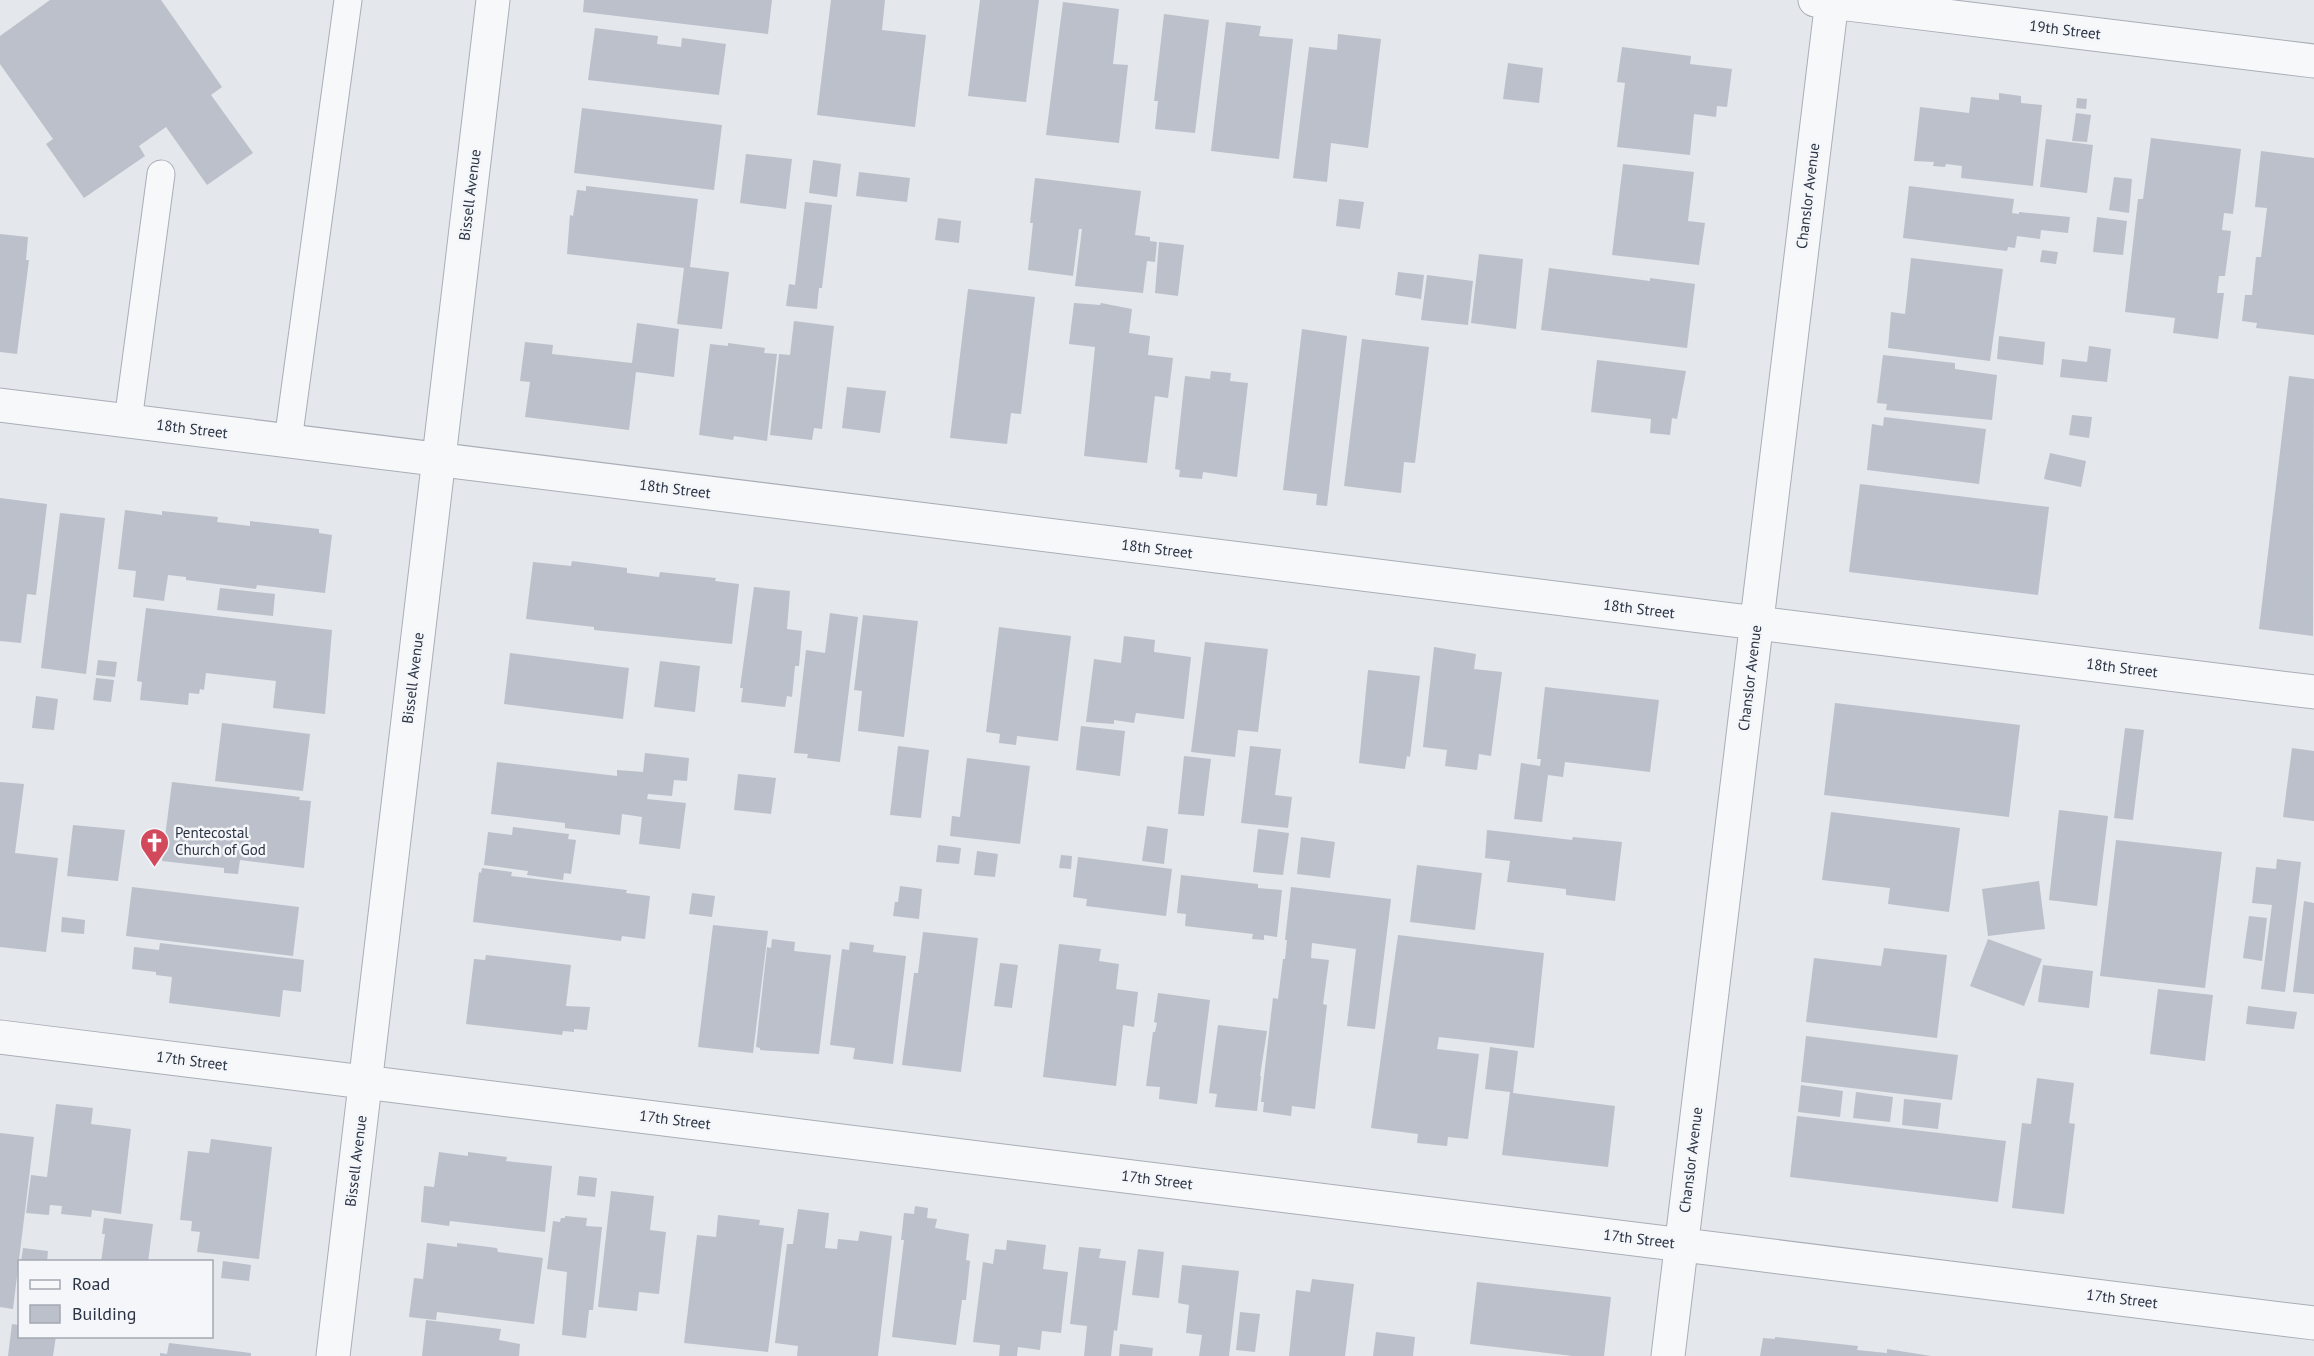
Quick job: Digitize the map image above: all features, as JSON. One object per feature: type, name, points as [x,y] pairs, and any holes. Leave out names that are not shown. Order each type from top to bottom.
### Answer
[{"type":"street","name":"Bissell Avenue","points":[[333,1356],[494,0]]},
{"type":"street","name":"19th Street","points":[[1826,1],[2314,61]]},
{"type":"street","name":"Chanslor Avenue","points":[[1668,1356],[1757,623],[1826,1]]},
{"type":"street","name":"18th Street","points":[[0,405],[2314,692]]},
{"type":"street","name":"17th Street","points":[[0,1037],[2314,1323]]},
{"type":"lane","points":[[288,441],[348,0]]},
{"type":"lane","points":[[128,421],[161,174]]},
{"type":"building","points":[[50,0],[161,0],[222,87],[211,95],[253,153],[207,185],[166,127],[139,146],[145,156],[84,198],[46,144],[53,139],[0,64],[0,36]]},
{"type":"building","points":[[584,0],[772,0],[768,34],[583,12]]},
{"type":"building","points":[[831,0],[885,0],[882,30],[926,35],[915,127],[817,115]]},
{"type":"building","points":[[980,0],[1039,0],[1026,102],[968,96]]},
{"type":"building","points":[[1063,2],[1119,9],[1113,64],[1128,65],[1119,143],[1046,135]]},
{"type":"building","points":[[1164,14],[1209,20],[1195,133],[1155,129],[1158,101],[1154,101]]},
{"type":"building","points":[[1226,22],[1261,26],[1259,36],[1293,39],[1279,159],[1211,151]]},
{"type":"building","points":[[595,28],[658,36],[657,44],[681,47],[682,38],[726,44],[719,95],[588,80]]},
{"type":"building","points":[[1338,34],[1381,39],[1368,148],[1331,143],[1327,182],[1293,178],[1309,47],[1337,50]]},
{"type":"building","points":[[1622,47],[1691,56],[1690,64],[1732,69],[1727,107],[1717,106],[1716,117],[1694,114],[1690,155],[1617,147],[1625,83],[1617,82]]},
{"type":"building","points":[[1508,63],[1543,68],[1539,103],[1503,99]]},
{"type":"building","points":[[1999,93],[2021,96],[2021,103],[2042,105],[2033,186],[1961,178],[1962,166],[1946,164],[1945,167],[1933,166],[1934,162],[1914,161],[1920,107],[1969,113],[1971,97],[1999,100]]},
{"type":"building","points":[[2077,98],[2087,99],[2086,109],[2076,108]]},
{"type":"building","points":[[582,108],[722,125],[714,190],[574,173]]},
{"type":"building","points":[[2076,113],[2091,115],[2087,142],[2072,141]]},
{"type":"building","points":[[2151,138],[2241,149],[2233,214],[2224,213],[2222,230],[2231,231],[2225,276],[2219,276],[2217,293],[2224,293],[2218,339],[2173,333],[2175,318],[2125,312],[2138,199],[2143,199]]},
{"type":"building","points":[[2046,139],[2093,145],[2087,193],[2040,187]]},
{"type":"building","points":[[2261,151],[2314,158],[2314,335],[2256,328],[2257,323],[2242,321],[2245,295],[2252,295],[2256,257],[2261,257],[2267,208],[2255,207]]},
{"type":"building","points":[[746,154],[792,159],[786,209],[740,203]]},
{"type":"building","points":[[813,160],[841,164],[837,197],[809,193]]},
{"type":"building","points":[[1623,164],[1694,172],[1688,221],[1705,223],[1699,265],[1612,255]]},
{"type":"building","points":[[859,172],[910,178],[907,202],[856,196]]},
{"type":"building","points":[[2114,177],[2132,179],[2129,213],[2109,210]]},
{"type":"building","points":[[1035,178],[1141,191],[1135,235],[1150,237],[1150,241],[1157,242],[1155,262],[1147,261],[1143,293],[1075,286],[1082,229],[1079,229],[1073,276],[1028,270]]},
{"type":"building","points":[[586,186],[698,199],[690,267],[729,272],[722,329],[677,324],[684,268],[567,254],[570,215],[573,216],[577,190],[586,191]]},
{"type":"building","points":[[1909,186],[2014,199],[2012,213],[2070,217],[2068,233],[2041,230],[2040,239],[2017,236],[2015,248],[2008,247],[2007,251],[1903,238]]},
{"type":"building","points":[[1339,199],[1364,202],[1360,229],[1336,226]]},
{"type":"building","points":[[805,202],[832,205],[822,288],[819,288],[817,309],[786,306],[789,284],[795,285]]},
{"type":"building","points":[[2097,217],[2127,221],[2123,255],[2093,252]]},
{"type":"building","points":[[938,218],[961,221],[959,243],[935,240]]},
{"type":"building","points":[[0,234],[28,237],[26,260],[29,260],[17,354],[0,352]]},
{"type":"building","points":[[1159,242],[1184,245],[1178,296],[1155,293]]},
{"type":"building","points":[[2042,250],[2058,252],[2056,264],[2040,262]]},
{"type":"building","points":[[1479,254],[1523,259],[1516,329],[1471,323]]},
{"type":"building","points":[[1911,258],[2003,269],[1990,361],[1888,348],[1891,312],[1905,314]]},
{"type":"building","points":[[1549,268],[1650,281],[1650,278],[1695,284],[1687,348],[1541,330]]},
{"type":"building","points":[[1398,272],[1424,275],[1421,299],[1395,295]]},
{"type":"building","points":[[1427,275],[1473,281],[1468,325],[1421,320]]},
{"type":"building","points":[[968,289],[1035,297],[1021,414],[1011,413],[1007,444],[950,438]]},
{"type":"building","points":[[1074,303],[1100,305],[1101,303],[1132,309],[1129,333],[1150,336],[1148,355],[1173,358],[1168,398],[1155,396],[1147,463],[1084,456],[1095,347],[1069,344]]},
{"type":"building","points":[[794,321],[834,326],[822,429],[814,428],[812,440],[770,435],[779,354],[790,355]]},
{"type":"building","points":[[637,323],[679,329],[674,377],[636,372],[629,430],[525,417],[530,382],[520,381],[525,342],[553,345],[552,354],[632,363]]},
{"type":"building","points":[[1302,329],[1347,336],[1327,506],[1316,505],[1317,494],[1283,490]]},
{"type":"building","points":[[1999,336],[2045,342],[2043,365],[1997,359]]},
{"type":"building","points":[[1362,339],[1429,347],[1415,463],[1404,462],[1401,493],[1344,486]]},
{"type":"building","points":[[728,343],[765,348],[764,353],[777,354],[767,441],[734,436],[733,440],[699,435],[710,344],[728,346]]},
{"type":"building","points":[[2089,346],[2111,349],[2107,382],[2060,377],[2062,359],[2087,362]]},
{"type":"building","points":[[1883,355],[1955,363],[1955,369],[1997,375],[1992,420],[1886,410],[1887,404],[1877,403]]},
{"type":"building","points":[[1597,360],[1686,371],[1677,419],[1672,418],[1670,435],[1650,433],[1651,419],[1591,412]]},
{"type":"building","points":[[1211,371],[1231,373],[1230,381],[1248,383],[1237,477],[1203,472],[1202,479],[1179,477],[1180,470],[1175,469],[1185,376],[1210,379]]},
{"type":"building","points":[[2289,376],[2314,379],[2313,636],[2259,629]]},
{"type":"building","points":[[847,387],[886,391],[880,433],[842,428]]},
{"type":"building","points":[[2072,415],[2092,417],[2089,438],[2069,435]]},
{"type":"building","points":[[1884,417],[1986,429],[1979,484],[1867,470],[1872,424],[1883,426]]},
{"type":"building","points":[[2050,453],[2086,461],[2081,487],[2044,479]]},
{"type":"building","points":[[1860,484],[2049,507],[2038,595],[1849,572]]},
{"type":"building","points":[[0,498],[47,504],[36,595],[27,594],[21,643],[0,641]]},
{"type":"building","points":[[125,510],[162,515],[162,511],[218,517],[217,522],[250,526],[250,521],[319,529],[319,533],[332,535],[325,593],[257,585],[256,589],[186,580],[186,577],[168,575],[164,601],[133,597],[136,571],[118,569]]},
{"type":"building","points":[[60,513],[105,518],[86,674],[41,668]]},
{"type":"building","points":[[572,561],[627,568],[627,573],[659,577],[660,572],[716,578],[715,581],[739,584],[732,644],[594,630],[594,627],[526,619],[533,562],[571,566]]},
{"type":"building","points":[[754,587],[790,591],[787,629],[802,631],[799,666],[795,666],[792,697],[787,696],[785,707],[741,702],[743,688],[740,688]]},
{"type":"building","points":[[220,588],[275,594],[273,616],[217,610]]},
{"type":"building","points":[[146,608],[332,630],[325,714],[273,708],[276,681],[206,673],[204,690],[200,689],[199,694],[189,693],[188,705],[140,700],[142,682],[137,681]]},
{"type":"building","points":[[830,613],[858,617],[840,762],[807,758],[808,754],[794,753],[806,650],[825,653]]},
{"type":"building","points":[[863,615],[918,621],[904,737],[858,731],[862,691],[854,690]]},
{"type":"building","points":[[999,627],[1071,636],[1058,741],[1017,736],[1016,745],[999,743],[1000,734],[986,732]]},
{"type":"building","points":[[1124,636],[1155,640],[1154,652],[1191,657],[1184,719],[1136,713],[1134,723],[1114,720],[1114,724],[1086,722],[1094,659],[1121,663]]},
{"type":"building","points":[[1205,642],[1268,649],[1258,732],[1238,730],[1235,757],[1191,752]]},
{"type":"building","points":[[1434,647],[1476,654],[1474,669],[1502,672],[1491,756],[1479,754],[1477,770],[1445,766],[1447,750],[1423,747]]},
{"type":"building","points":[[510,653],[629,668],[623,719],[504,704]]},
{"type":"building","points":[[98,660],[117,662],[115,677],[96,675]]},
{"type":"building","points":[[660,661],[700,666],[695,712],[654,707]]},
{"type":"building","points":[[1368,670],[1420,676],[1410,757],[1407,756],[1405,769],[1359,763]]},
{"type":"building","points":[[96,678],[114,680],[111,702],[93,700]]},
{"type":"building","points":[[1545,687],[1659,700],[1650,772],[1565,762],[1563,777],[1548,775],[1542,822],[1514,819],[1521,763],[1540,766],[1541,759],[1537,759]]},
{"type":"building","points":[[36,696],[58,699],[54,730],[32,728]]},
{"type":"building","points":[[1835,703],[2020,725],[2009,817],[1824,795]]},
{"type":"building","points":[[222,723],[310,734],[303,791],[215,781]]},
{"type":"building","points":[[1081,726],[1125,731],[1120,776],[1076,770]]},
{"type":"building","points":[[2125,728],[2144,730],[2133,820],[2114,818]]},
{"type":"building","points":[[898,746],[929,750],[921,818],[890,815]]},
{"type":"building","points":[[1250,746],[1281,749],[1275,795],[1292,797],[1288,828],[1241,823]]},
{"type":"building","points":[[2292,748],[2314,751],[2314,821],[2283,817]]},
{"type":"building","points":[[645,753],[689,758],[687,781],[674,780],[672,796],[648,794],[647,799],[686,803],[680,849],[639,844],[642,817],[622,814],[620,835],[565,828],[565,823],[491,814],[497,762],[617,776],[617,770],[643,772]]},
{"type":"building","points":[[1184,756],[1211,759],[1204,816],[1178,814]]},
{"type":"building","points":[[967,758],[1030,766],[1020,844],[950,836],[952,816],[960,817]]},
{"type":"building","points":[[738,774],[776,778],[771,814],[734,810]]},
{"type":"building","points":[[0,782],[24,784],[15,853],[58,858],[46,952],[0,947]]},
{"type":"building","points":[[172,782],[300,797],[299,800],[311,801],[304,868],[240,860],[238,874],[224,873],[224,868],[162,861]]},
{"type":"building","points":[[2059,810],[2108,816],[2097,906],[2049,900]]},
{"type":"building","points":[[1831,812],[1960,828],[1949,912],[1888,904],[1890,888],[1822,880]]},
{"type":"building","points":[[73,825],[125,830],[118,881],[67,876]]},
{"type":"building","points":[[1147,826],[1168,829],[1164,864],[1142,861]]},
{"type":"building","points":[[513,827],[569,834],[568,839],[576,840],[571,874],[564,873],[563,880],[527,875],[528,871],[484,865],[488,832],[512,835]]},
{"type":"building","points":[[1258,829],[1289,833],[1283,875],[1253,872]]},
{"type":"building","points":[[1487,830],[1572,840],[1573,837],[1622,842],[1615,901],[1566,895],[1566,889],[1507,882],[1510,861],[1485,858]]},
{"type":"building","points":[[1301,837],[1335,842],[1330,878],[1297,874]]},
{"type":"building","points":[[2116,840],[2222,852],[2205,988],[2100,976]]},
{"type":"building","points":[[938,845],[961,848],[959,864],[936,862]]},
{"type":"building","points":[[977,851],[998,854],[995,877],[974,875]]},
{"type":"building","points":[[1061,855],[1072,856],[1071,869],[1059,868]]},
{"type":"building","points":[[1078,857],[1172,869],[1166,916],[1086,906],[1087,899],[1073,897]]},
{"type":"building","points":[[2277,859],[2301,862],[2285,992],[2261,989],[2272,905],[2252,903],[2256,867],[2276,869]]},
{"type":"building","points":[[1417,865],[1482,873],[1475,930],[1410,922]]},
{"type":"building","points":[[482,868],[512,872],[511,876],[627,890],[626,893],[650,896],[645,939],[622,936],[621,941],[473,922],[479,872],[481,873]]},
{"type":"building","points":[[1181,875],[1258,884],[1258,888],[1282,890],[1277,937],[1264,935],[1264,940],[1252,939],[1253,934],[1185,926],[1186,914],[1177,913]]},
{"type":"building","points":[[2039,881],[2045,929],[1988,936],[1982,889]]},
{"type":"building","points":[[900,886],[922,889],[919,919],[893,916]]},
{"type":"building","points":[[132,887],[299,907],[293,956],[126,936]]},
{"type":"building","points":[[1291,887],[1391,899],[1375,1029],[1347,1026],[1356,949],[1312,943],[1311,958],[1329,960],[1323,1004],[1327,1005],[1315,1109],[1292,1106],[1291,1116],[1263,1112],[1264,1102],[1261,1102],[1273,998],[1278,999],[1283,959],[1285,959]]},
{"type":"building","points":[[692,893],[715,896],[712,917],[689,914]]},
{"type":"building","points":[[2304,901],[2314,903],[2314,994],[2293,992]]},
{"type":"building","points":[[2249,916],[2267,918],[2262,961],[2243,958]]},
{"type":"building","points":[[62,917],[85,920],[84,934],[61,932]]},
{"type":"building","points":[[713,925],[768,931],[753,1053],[698,1047]]},
{"type":"building","points":[[923,932],[978,938],[961,1072],[902,1065],[914,973],[918,973]]},
{"type":"building","points":[[1398,935],[1544,953],[1534,1048],[1439,1037],[1437,1049],[1479,1054],[1468,1139],[1448,1137],[1447,1146],[1417,1143],[1418,1134],[1371,1128]]},
{"type":"building","points":[[772,939],[795,942],[794,951],[831,955],[819,1054],[760,1050],[756,1047],[767,947],[771,948]]},
{"type":"building","points":[[1988,939],[2042,959],[2024,1006],[1970,986]]},
{"type":"building","points":[[850,942],[874,945],[873,952],[906,956],[893,1064],[853,1059],[855,1048],[830,1045],[842,949],[849,950]]},
{"type":"building","points":[[160,943],[304,960],[301,992],[283,990],[280,1017],[169,1003],[172,977],[132,969],[134,947],[159,950]]},
{"type":"building","points":[[1059,944],[1101,949],[1099,961],[1119,964],[1116,989],[1138,992],[1134,1027],[1123,1025],[1116,1086],[1043,1077]]},
{"type":"building","points":[[1884,948],[1947,955],[1937,1038],[1806,1022],[1814,958],[1881,966]]},
{"type":"building","points":[[486,955],[571,965],[566,1006],[590,1007],[587,1030],[563,1031],[562,1035],[466,1024],[474,959],[485,960]]},
{"type":"building","points":[[1000,963],[1018,965],[1012,1008],[994,1006]]},
{"type":"building","points":[[2043,965],[2093,971],[2089,1008],[2038,1002]]},
{"type":"building","points":[[2158,989],[2213,995],[2205,1061],[2150,1054]]},
{"type":"building","points":[[1158,993],[1210,1000],[1197,1104],[1159,1099],[1160,1087],[1146,1086],[1153,1032],[1155,1032],[1157,1023],[1154,1022]]},
{"type":"building","points":[[2248,1006],[2297,1012],[2294,1029],[2246,1024]]},
{"type":"building","points":[[1218,1025],[1267,1031],[1257,1111],[1215,1107],[1217,1094],[1209,1093]]},
{"type":"building","points":[[1806,1036],[1958,1055],[1952,1100],[1801,1082]]},
{"type":"building","points":[[1490,1047],[1518,1051],[1513,1093],[1615,1106],[1608,1167],[1502,1155],[1510,1092],[1485,1089]]},
{"type":"building","points":[[2037,1078],[2074,1083],[2069,1123],[2075,1124],[2064,1214],[2012,1208],[2022,1123],[2031,1124]]},
{"type":"building","points":[[1801,1085],[1843,1091],[1840,1117],[1798,1112]]},
{"type":"building","points":[[1856,1092],[1893,1097],[1890,1122],[1853,1118]]},
{"type":"building","points":[[1904,1099],[1941,1103],[1938,1129],[1902,1125]]},
{"type":"building","points":[[56,1104],[93,1108],[91,1124],[131,1129],[121,1214],[92,1210],[91,1217],[61,1214],[62,1206],[50,1205],[49,1215],[26,1213],[31,1175],[47,1177]]},
{"type":"building","points":[[1797,1116],[2006,1141],[1998,1202],[1790,1177]]},
{"type":"building","points":[[0,1133],[34,1137],[13,1309],[0,1307]]},
{"type":"building","points":[[211,1139],[272,1147],[259,1259],[197,1252],[200,1232],[191,1231],[192,1221],[180,1220],[188,1151],[209,1153]]},
{"type":"building","points":[[439,1152],[468,1156],[468,1152],[507,1157],[506,1161],[552,1166],[545,1232],[450,1221],[449,1226],[421,1222],[424,1186],[434,1187]]},
{"type":"building","points":[[579,1176],[597,1178],[595,1197],[577,1195]]},
{"type":"building","points":[[611,1191],[654,1196],[650,1230],[666,1232],[659,1294],[639,1292],[637,1311],[598,1307]]},
{"type":"building","points":[[915,1206],[928,1208],[927,1218],[937,1219],[935,1228],[969,1234],[966,1260],[970,1261],[966,1300],[962,1300],[956,1345],[892,1337],[904,1240],[901,1240],[904,1213],[914,1214]]},
{"type":"building","points":[[798,1209],[829,1213],[825,1248],[837,1249],[838,1239],[858,1241],[860,1231],[892,1236],[878,1356],[797,1356],[798,1346],[775,1343],[787,1244],[793,1244]]},
{"type":"building","points":[[718,1215],[760,1220],[759,1225],[784,1228],[768,1352],[684,1343],[697,1235],[716,1237]]},
{"type":"building","points":[[565,1216],[587,1218],[586,1226],[602,1227],[593,1310],[589,1310],[586,1338],[562,1335],[567,1272],[547,1269],[553,1221],[560,1222]]},
{"type":"building","points":[[104,1218],[153,1224],[148,1260],[101,1260],[105,1234],[102,1234]]},
{"type":"building","points":[[1007,1240],[1046,1245],[1043,1269],[1068,1272],[1061,1333],[1042,1331],[1040,1350],[1018,1347],[1017,1356],[999,1356],[1000,1345],[973,1342],[983,1262],[993,1264],[995,1249],[1006,1250]]},
{"type":"building","points":[[427,1243],[457,1247],[457,1243],[497,1248],[498,1252],[543,1258],[534,1324],[437,1312],[436,1320],[409,1317],[414,1278],[423,1279]]},
{"type":"building","points":[[1079,1247],[1101,1249],[1099,1258],[1126,1261],[1117,1331],[1114,1330],[1111,1356],[1084,1356],[1087,1326],[1070,1324]]},
{"type":"building","points":[[23,1248],[48,1251],[47,1260],[21,1260]]},
{"type":"building","points":[[1138,1249],[1164,1252],[1159,1298],[1132,1295]]},
{"type":"building","points":[[223,1261],[251,1265],[249,1281],[221,1278]]},
{"type":"building","points":[[1182,1265],[1239,1271],[1229,1356],[1199,1356],[1202,1335],[1186,1333],[1189,1305],[1178,1303]]},
{"type":"building","points":[[1312,1279],[1354,1284],[1345,1356],[1289,1356],[1296,1290],[1310,1292]]},
{"type":"building","points":[[1477,1282],[1611,1297],[1604,1356],[1573,1356],[1470,1344]]},
{"type":"building","points":[[1240,1312],[1260,1314],[1255,1352],[1236,1350]]},
{"type":"building","points":[[426,1320],[501,1329],[499,1340],[520,1344],[519,1356],[422,1356]]},
{"type":"building","points":[[12,1324],[18,1325],[18,1338],[56,1338],[53,1356],[8,1356]]},
{"type":"building","points":[[1376,1332],[1415,1337],[1413,1356],[1373,1356]]},
{"type":"building","points":[[1775,1337],[1858,1346],[1857,1350],[1887,1353],[1887,1349],[1931,1356],[1760,1356],[1763,1338],[1775,1339]]},
{"type":"building","points":[[169,1343],[251,1353],[251,1356],[160,1356],[160,1353],[167,1354]]},
{"type":"building","points":[[1120,1344],[1153,1348],[1152,1356],[1119,1356]]},
{"type":"place","name":"Pentecostal Church of God","points":[[154,868]]}]
